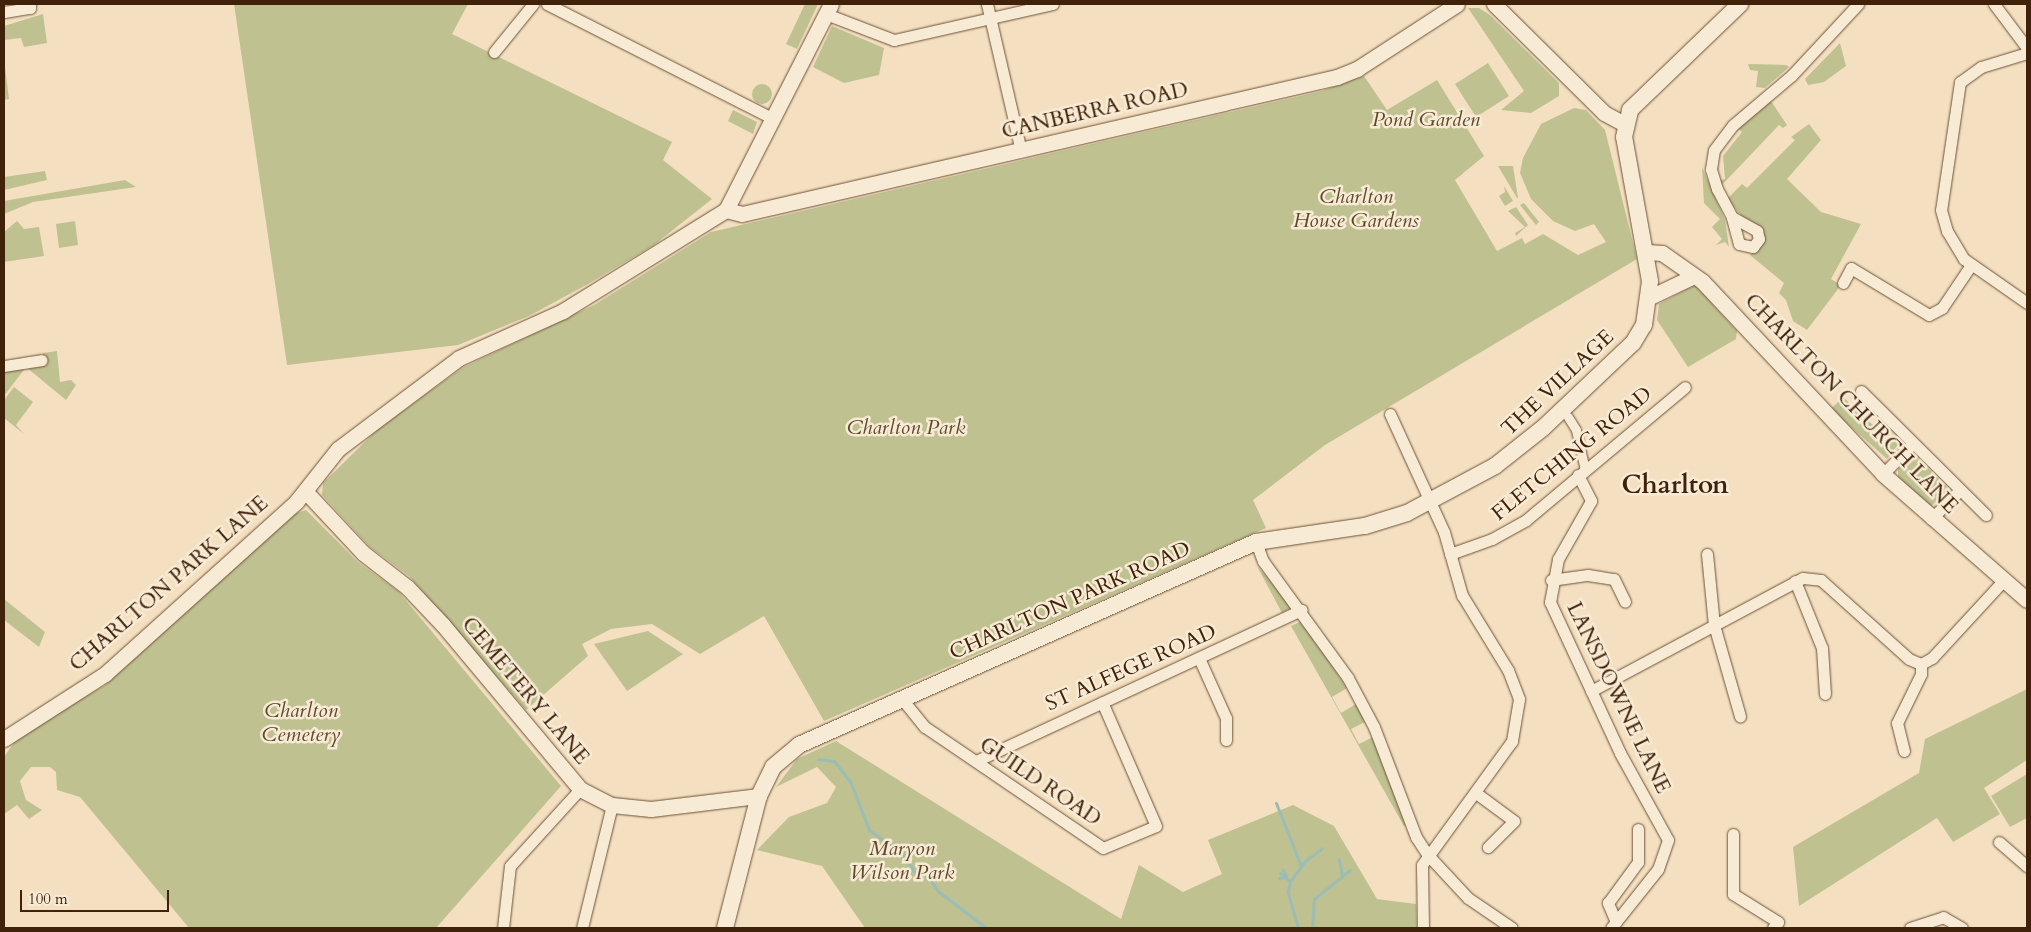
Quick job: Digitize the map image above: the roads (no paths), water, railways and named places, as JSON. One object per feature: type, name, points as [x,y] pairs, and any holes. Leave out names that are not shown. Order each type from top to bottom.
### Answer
[{"type":"main road","points":[[1625,124],[1640,100],[1740,4]]},
{"type":"main road","name":"THE VILLAGE","points":[[1429,503],[1495,466],[1543,428],[1641,334],[1650,297],[1647,252],[1625,124]]},
{"type":"main road","name":"CHARLTON PARK ROAD","points":[[725,928],[759,796],[773,767],[789,751],[1256,542],[1365,526],[1429,503]]},
{"type":"street","points":[[4,12],[30,8],[30,4]]},
{"type":"street","points":[[494,52],[532,4]]},
{"type":"street","points":[[547,4],[774,119]]},
{"type":"street","points":[[987,4],[1021,150]]},
{"type":"street","points":[[726,210],[734,187],[774,119],[828,9],[894,40],[1053,4]]},
{"type":"street","name":"CANBERRA ROAD","points":[[726,210],[742,214],[1337,78],[1357,70],[1456,4]]},
{"type":"street","points":[[1494,4],[1604,113],[1625,124]]},
{"type":"street","points":[[1732,217],[1713,179],[1714,150],[1733,124],[1792,75],[1858,4]]},
{"type":"street","points":[[1994,4],[2027,48]]},
{"type":"street","points":[[2027,53],[1969,72],[1956,96],[1941,210],[1952,242],[1971,265],[2027,303]]},
{"type":"street","name":"CHARLTON PARK LANE","points":[[4,739],[105,674],[306,492],[334,454],[460,358],[586,298],[726,210]]},
{"type":"street","name":"CHARLTON CHURCH LANE","points":[[1647,252],[1662,253],[1692,277],[1702,281],[1883,474],[1931,519],[2027,600]]},
{"type":"street","points":[[1843,283],[1851,268],[1929,315],[1942,308],[1971,265]]},
{"type":"street","points":[[1650,297],[1692,277]]},
{"type":"street","points":[[4,366],[42,360]]},
{"type":"street","name":"FLETCHING ROAD","points":[[1450,554],[1507,532],[1685,387]]},
{"type":"street","points":[[1861,391],[1986,515]]},
{"type":"street","points":[[1390,414],[1450,554],[1462,595],[1508,670],[1519,699],[1512,741],[1476,793],[1427,854],[1421,876],[1423,928]]},
{"type":"street","points":[[1568,417],[1576,430],[1581,472]]},
{"type":"street","points":[[1883,474],[1913,443]]},
{"type":"street","name":"LANSDOWNE LANE","points":[[1581,472],[1591,501],[1551,580],[1553,612],[1590,691],[1668,840],[1658,870],[1613,925]]},
{"type":"street","points":[[1931,519],[1960,490]]},
{"type":"street","name":"CEMETERY LANE","points":[[306,492],[362,553],[408,587],[443,625],[580,789],[612,805],[651,809],[759,796]]},
{"type":"street","points":[[1256,542],[1263,561],[1302,610],[1374,727],[1416,837],[1427,854],[1468,898],[1512,928]]},
{"type":"street","points":[[1707,554],[1714,625],[1740,716]]},
{"type":"street","points":[[1614,579],[1622,569]]},
{"type":"street","points":[[1551,580],[1588,575],[1614,579]]},
{"type":"street","points":[[1614,579],[1625,602]]},
{"type":"street","points":[[1590,691],[1795,581],[1821,580],[1909,659],[1921,664]]},
{"type":"street","points":[[1795,581],[1822,648],[1826,694]]},
{"type":"street","points":[[1921,664],[1932,658],[2003,581]]},
{"type":"street","name":"ST ALFEGE ROAD","points":[[976,761],[1302,610]]},
{"type":"street","points":[[1199,658],[1226,718],[1226,740]]},
{"type":"street","points":[[1904,751],[1897,723],[1921,674],[1921,664]]},
{"type":"street","name":"GUILD ROAD","points":[[902,699],[915,719],[1103,848],[1156,826],[1102,702]]},
{"type":"street","points":[[503,928],[510,866],[580,789]]},
{"type":"street","points":[[1476,793],[1514,821],[1488,847]]},
{"type":"street","points":[[582,928],[612,805]]},
{"type":"street","points":[[1613,925],[1608,903],[1638,862],[1638,829]]},
{"type":"street","points":[[1733,834],[1733,894],[1778,922],[1773,928]]},
{"type":"street","points":[[1999,842],[2027,866]]},
{"type":"street","points":[[1910,928],[1944,916],[1962,928]]},
{"type":"waterway","points":[[818,759],[834,761],[851,783],[869,830],[904,855],[916,875],[926,874],[938,891],[986,928]]},
{"type":"waterway","points":[[1276,803],[1301,866]]},
{"type":"waterway","points":[[1298,928],[1288,892],[1290,881],[1305,861],[1322,848]]},
{"type":"waterway","points":[[1312,928],[1314,899],[1342,876],[1339,859]]},
{"type":"waterway","points":[[1279,878],[1286,877],[1283,870]]},
{"type":"waterway","points":[[1342,876],[1350,870]]},
{"type":"waterway","points":[[1280,873],[1290,881]]},
{"type":"district","name":"Charlton","points":[[1675,485]]},
{"type":"park label","name":"Pond Garden","points":[[1426,120]]},
{"type":"park label","name":"Charlton House Gardens","points":[[1356,209]]},
{"type":"park label","name":"Charlton Park","points":[[906,428]]},
{"type":"park label","name":"Charlton Cemetery","points":[[301,723]]},
{"type":"park label","name":"Maryon Wilson Park","points":[[902,861]]}]
